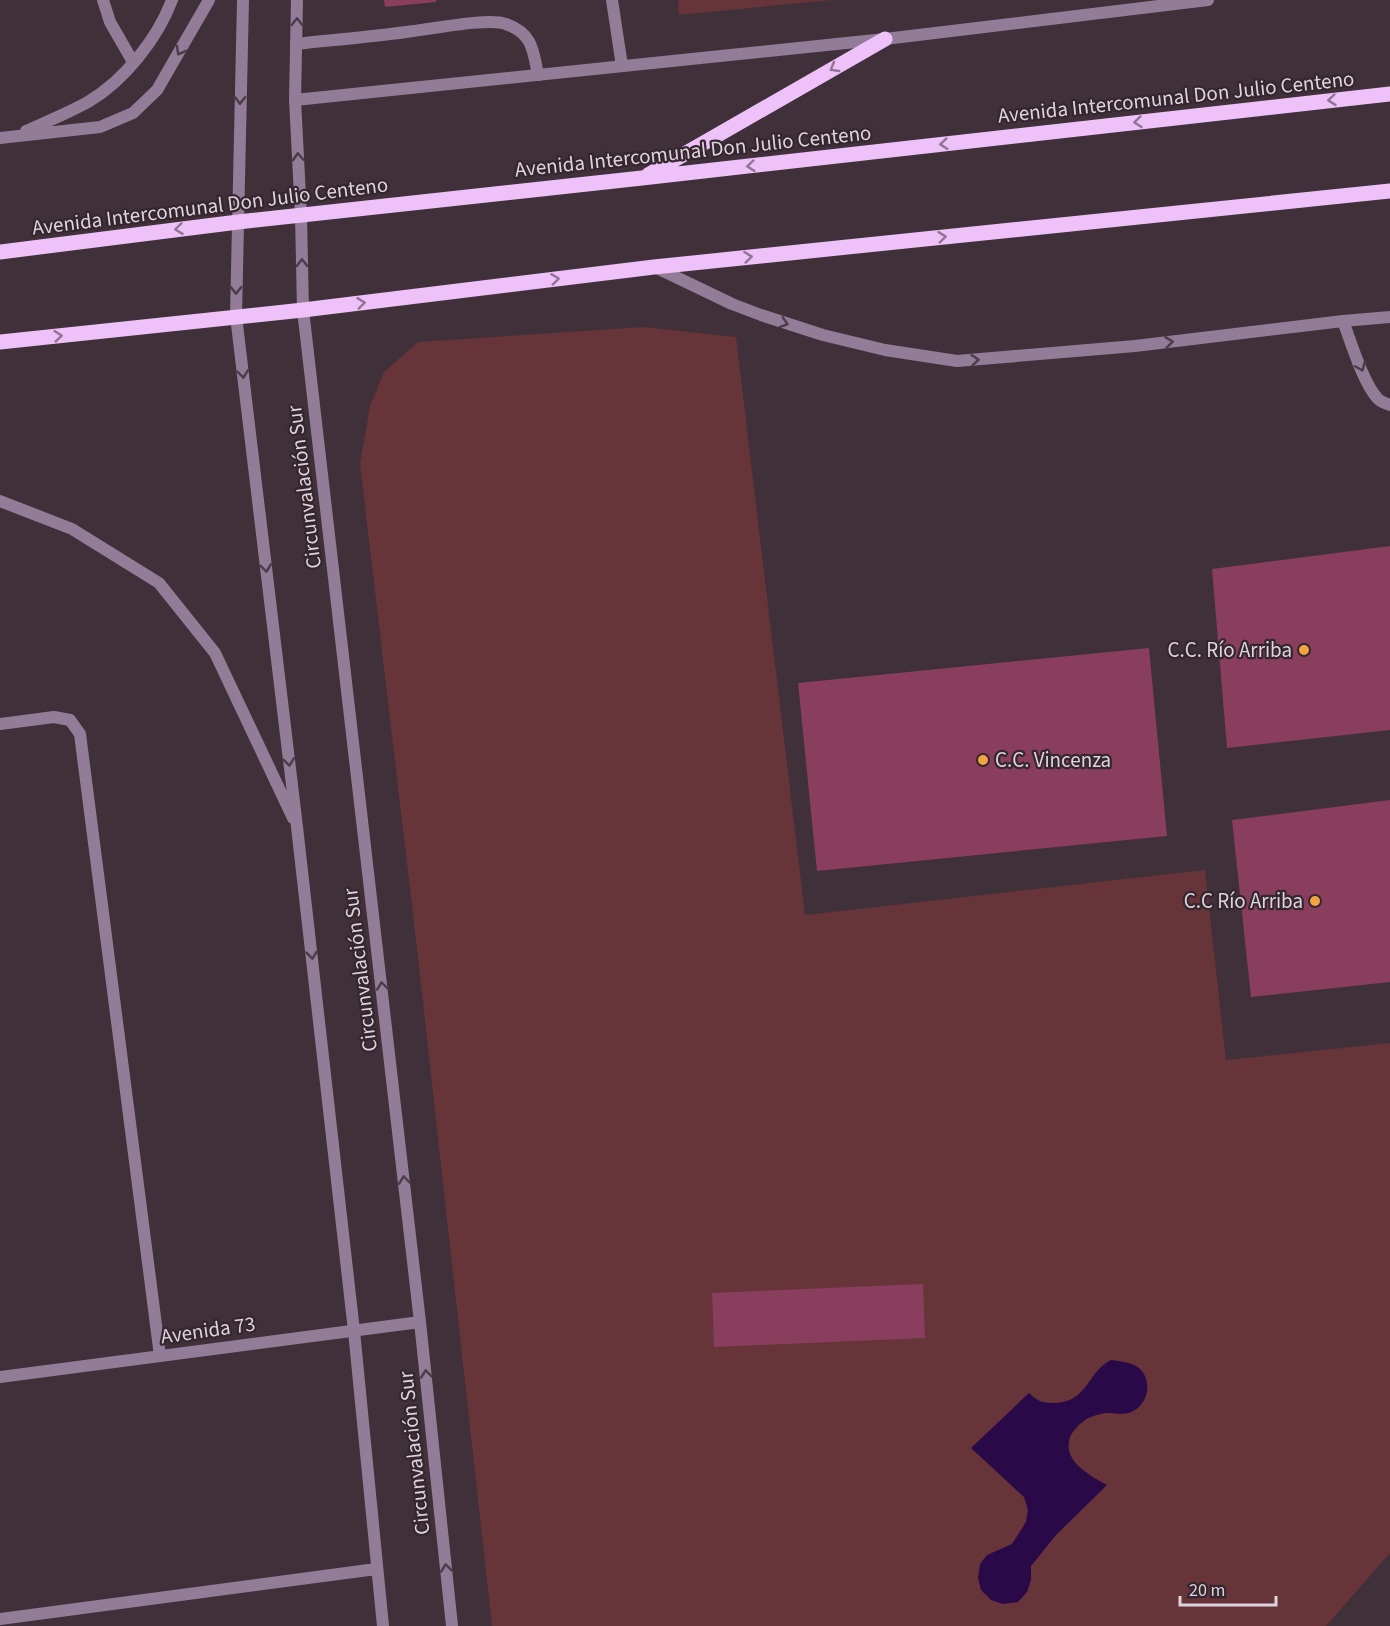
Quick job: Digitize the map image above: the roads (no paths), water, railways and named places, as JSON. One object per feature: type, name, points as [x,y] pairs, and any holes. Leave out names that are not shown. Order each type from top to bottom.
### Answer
[{"type":"main road","points":[[642,178],[885,39]]},
{"type":"main road","name":"Avenida Intercomunal Don Julio Centeno","points":[[0,252],[237,222],[1390,93]]},
{"type":"main road","points":[[0,342],[303,310],[654,267],[1388,192]]},
{"type":"street","points":[[103,0],[110,22],[133,62]]},
{"type":"street","points":[[15,136],[89,101],[115,82],[148,44],[166,16],[172,0]]},
{"type":"street","points":[[0,138],[100,127],[133,113],[158,90],[208,0]]},
{"type":"street","points":[[243,0],[236,316],[354,1331],[383,1626]]},
{"type":"street","name":"Circunvalación Sur","points":[[297,0],[295,100],[303,310],[420,1322],[452,1626]]},
{"type":"street","points":[[612,0],[622,66]]},
{"type":"street","points":[[295,100],[885,39],[1208,0]]},
{"type":"street","points":[[297,44],[487,22],[505,23],[521,32],[531,44],[538,75]]},
{"type":"street","points":[[654,267],[732,304],[761,315],[885,350],[957,361],[1135,346],[1390,316]]},
{"type":"street","points":[[1343,321],[1372,390],[1379,401],[1390,405]]},
{"type":"street","points":[[0,501],[72,529],[159,583],[215,653],[297,827]]},
{"type":"street","points":[[0,724],[54,717],[70,720],[80,734],[160,1356]]},
{"type":"street","name":"Avenida 73","points":[[0,1377],[420,1322]]},
{"type":"street","points":[[0,1619],[376,1569]]},
{"type":"place","name":"C.C. Río Arriba","points":[[1304,650]]},
{"type":"place","name":"C.C. Vincenza","points":[[983,760]]},
{"type":"place","name":"C.C Río Arriba","points":[[1315,901]]}]
